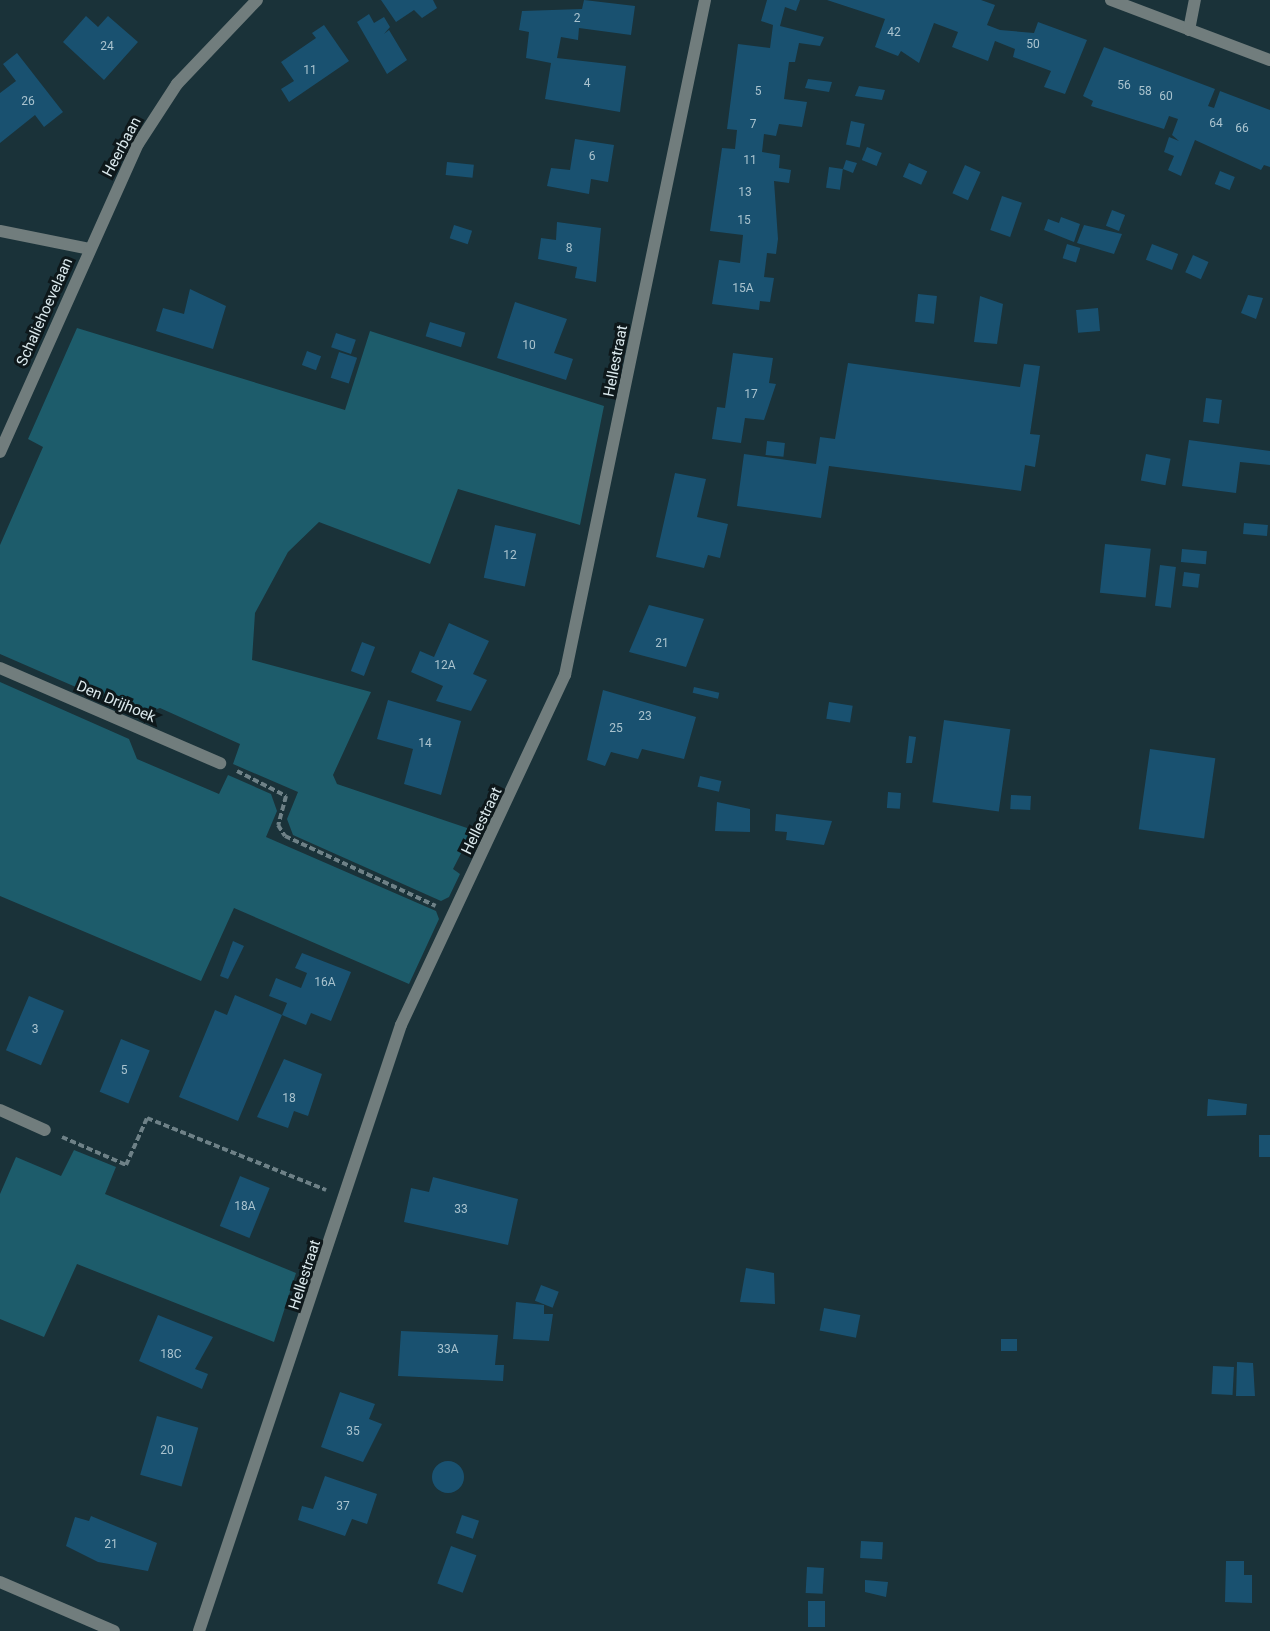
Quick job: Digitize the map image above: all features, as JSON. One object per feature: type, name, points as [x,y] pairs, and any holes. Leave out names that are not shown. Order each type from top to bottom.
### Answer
[{"type":"street","name":"Heerbaan","points":[[89,249],[138,144],[177,84],[257,0]]},
{"type":"street","name":"Hellestraat","points":[[199,1631],[346,1198],[401,1024],[565,675],[705,0]]},
{"type":"street","points":[[1111,0],[1270,60]]},
{"type":"street","points":[[1190,30],[1195,0]]},
{"type":"street","points":[[0,231],[89,249]]},
{"type":"street","name":"Schaliehoevelaan","points":[[0,452],[89,249]]},
{"type":"street","name":"Den Drijhoek","points":[[0,668],[220,763]]},
{"type":"street","points":[[0,1110],[45,1130]]},
{"type":"street","points":[[0,1582],[114,1631]]},
{"type":"path","points":[[220,763],[286,796],[278,825],[285,836],[453,914]]},
{"type":"path","points":[[45,1130],[126,1165],[147,1118],[346,1198]]},
{"type":"shaded area","points":[[77,328],[345,410],[370,331],[604,406],[580,525],[458,489],[430,564],[319,522],[288,552],[255,613],[252,660],[371,692],[333,775],[337,784],[473,830],[453,869],[460,874],[449,897],[441,901],[293,835],[287,819],[298,792],[233,764],[240,744],[160,708],[140,715],[0,654],[0,545],[43,447],[28,439]]},
{"type":"shaded area","points":[[0,682],[129,739],[137,759],[219,794],[228,775],[271,794],[277,811],[266,837],[436,911],[439,919],[409,984],[234,908],[201,981],[0,896]]},
{"type":"shaded area","points":[[74,1150],[116,1167],[105,1194],[296,1273],[274,1342],[77,1264],[44,1337],[0,1319],[0,1194],[16,1157],[61,1176]]},
{"type":"building","points":[[381,0],[433,0],[437,8],[422,18],[414,10],[396,22]]},
{"type":"building","points":[[584,0],[635,6],[631,35],[579,28],[578,40],[561,37],[557,58],[626,66],[620,112],[545,99],[551,63],[526,58],[529,32],[519,30],[522,11],[582,9]]},
{"type":"building","points":[[767,0],[800,0],[796,11],[785,7],[780,26],[824,37],[820,46],[799,43],[795,62],[789,62],[784,99],[807,102],[802,127],[779,124],[776,136],[764,134],[762,152],[780,155],[779,168],[791,170],[789,183],[774,181],[778,239],[776,254],[767,253],[764,277],[774,278],[770,302],[760,301],[759,310],[712,304],[719,260],[740,263],[743,235],[710,231],[722,148],[735,149],[737,130],[727,129],[738,44],[770,48],[773,25],[761,21]]},
{"type":"building","points":[[827,0],[981,0],[995,5],[987,25],[1000,30],[1034,33],[1038,22],[1087,40],[1065,94],[1044,87],[1051,71],[1013,57],[1015,49],[995,41],[988,61],[952,47],[958,32],[934,23],[919,63],[901,51],[898,56],[875,47],[885,19]]},
{"type":"building","points":[[369,14],[374,23],[384,17],[390,27],[384,34],[389,30],[407,60],[387,74],[357,22]]},
{"type":"building","points":[[86,16],[98,27],[108,16],[138,42],[104,80],[63,42]]},
{"type":"building","points":[[324,25],[349,61],[289,102],[281,89],[294,81],[281,62],[316,38],[312,33]]},
{"type":"building","points":[[1104,47],[1215,89],[1208,106],[1214,108],[1220,91],[1270,110],[1270,167],[1264,165],[1261,170],[1195,140],[1181,176],[1168,170],[1174,156],[1164,152],[1169,137],[1179,141],[1172,135],[1178,119],[1169,116],[1164,129],[1091,106],[1093,101],[1083,96]]},
{"type":"building","points":[[17,53],[63,112],[44,127],[35,115],[0,143],[0,93],[16,81],[3,64]]},
{"type":"building","points":[[808,79],[832,82],[829,92],[805,88]]},
{"type":"building","points":[[859,86],[885,90],[882,100],[855,96]]},
{"type":"building","points":[[851,121],[865,124],[860,147],[846,144]]},
{"type":"building","points":[[575,139],[614,145],[608,182],[591,179],[589,194],[547,186],[551,168],[570,170]]},
{"type":"building","points":[[867,147],[882,153],[877,166],[862,160]]},
{"type":"building","points":[[846,160],[857,163],[853,173],[843,169]]},
{"type":"building","points":[[447,162],[474,165],[472,178],[446,175]]},
{"type":"building","points":[[909,163],[927,171],[921,185],[903,177]]},
{"type":"building","points":[[965,165],[981,172],[968,200],[952,193]]},
{"type":"building","points":[[829,167],[843,169],[840,190],[826,188]]},
{"type":"building","points":[[1220,171],[1235,177],[1230,190],[1215,184]]},
{"type":"building","points":[[1002,196],[1022,203],[1010,237],[990,230]]},
{"type":"building","points":[[1112,210],[1125,215],[1119,231],[1106,226]]},
{"type":"building","points":[[1061,217],[1080,224],[1074,242],[1044,230],[1048,219],[1059,223]]},
{"type":"building","points":[[557,222],[601,228],[596,282],[575,278],[577,267],[538,259],[541,238],[556,240]]},
{"type":"building","points":[[454,225],[472,231],[468,244],[450,238]]},
{"type":"building","points":[[1084,225],[1122,234],[1114,254],[1077,243]]},
{"type":"building","points":[[1067,244],[1080,248],[1076,262],[1063,258]]},
{"type":"building","points":[[1152,244],[1178,254],[1172,270],[1146,260]]},
{"type":"building","points":[[1193,255],[1209,262],[1201,279],[1185,272]]},
{"type":"building","points":[[190,289],[226,306],[213,349],[156,331],[163,308],[184,314]]},
{"type":"building","points":[[918,294],[937,296],[934,324],[915,322]]},
{"type":"building","points":[[1248,295],[1263,298],[1256,319],[1241,313]]},
{"type":"building","points":[[980,296],[1003,304],[997,344],[974,342]]},
{"type":"building","points":[[515,302],[567,319],[554,353],[573,359],[566,380],[497,358]]},
{"type":"building","points":[[1098,308],[1100,331],[1078,333],[1076,310]]},
{"type":"building","points":[[430,322],[465,333],[461,347],[426,336]]},
{"type":"building","points":[[336,333],[356,340],[351,354],[331,347]]},
{"type":"building","points":[[307,351],[321,356],[316,370],[302,365]]},
{"type":"building","points":[[339,352],[357,358],[349,384],[331,378]]},
{"type":"building","points":[[733,353],[773,358],[769,383],[776,384],[764,420],[745,418],[741,443],[712,439],[717,407],[725,408]]},
{"type":"building","points":[[848,363],[1020,387],[1024,364],[1040,366],[1030,434],[1040,435],[1035,467],[1025,465],[1021,491],[829,466],[821,518],[737,506],[744,454],[816,464],[820,437],[835,439]]},
{"type":"building","points":[[1206,398],[1222,400],[1219,424],[1203,422]]},
{"type":"building","points":[[1189,440],[1270,451],[1270,465],[1240,462],[1236,493],[1182,486]]},
{"type":"building","points":[[767,441],[785,443],[783,457],[766,455]]},
{"type":"building","points":[[1146,454],[1171,459],[1165,485],[1141,481]]},
{"type":"building","points":[[675,473],[706,479],[697,517],[728,524],[720,558],[708,555],[704,568],[656,557]]},
{"type":"building","points":[[1244,523],[1268,525],[1267,536],[1243,534]]},
{"type":"building","points":[[495,525],[536,534],[525,587],[484,578]]},
{"type":"building","points":[[1105,544],[1151,549],[1146,598],[1100,593]]},
{"type":"building","points":[[1182,549],[1207,551],[1206,564],[1181,562]]},
{"type":"building","points":[[1160,565],[1176,567],[1171,608],[1155,606]]},
{"type":"building","points":[[1184,572],[1200,574],[1198,588],[1182,586]]},
{"type":"building","points":[[649,605],[704,619],[686,667],[629,652]]},
{"type":"building","points":[[449,623],[489,641],[473,674],[487,680],[471,711],[436,701],[443,686],[411,672],[420,651],[434,657]]},
{"type":"building","points":[[362,642],[375,647],[364,676],[351,671]]},
{"type":"building","points":[[694,687],[719,693],[718,699],[693,693]]},
{"type":"building","points":[[603,690],[696,717],[684,759],[642,749],[638,759],[611,752],[605,766],[587,760]]},
{"type":"building","points":[[388,700],[461,721],[441,795],[404,784],[413,749],[377,739]]},
{"type":"building","points":[[829,702],[853,706],[850,723],[826,719]]},
{"type":"building","points":[[944,720],[1010,729],[999,812],[932,802]]},
{"type":"building","points":[[909,736],[916,737],[912,763],[906,763]]},
{"type":"building","points":[[1150,749],[1215,758],[1204,838],[1139,829]]},
{"type":"building","points":[[700,776],[721,781],[719,792],[698,787]]},
{"type":"building","points":[[888,792],[901,793],[900,809],[887,808]]},
{"type":"building","points":[[1011,795],[1031,796],[1030,810],[1010,809]]},
{"type":"building","points":[[717,802],[750,809],[750,832],[715,831]]},
{"type":"building","points":[[776,814],[832,821],[824,845],[786,840],[787,832],[775,831]]},
{"type":"building","points":[[233,941],[244,946],[228,979],[220,976]]},
{"type":"building","points":[[302,953],[351,972],[331,1021],[311,1013],[306,1025],[282,1015],[287,1003],[269,996],[276,978],[301,988],[307,973],[295,968]]},
{"type":"building","points":[[235,995],[282,1015],[238,1121],[179,1097],[215,1010],[227,1015]]},
{"type":"building","points":[[29,996],[64,1011],[41,1065],[6,1050]]},
{"type":"building","points":[[121,1039],[150,1051],[128,1103],[100,1092]]},
{"type":"building","points":[[284,1059],[322,1074],[308,1116],[294,1111],[288,1128],[257,1117]]},
{"type":"building","points":[[1208,1099],[1247,1104],[1246,1115],[1207,1116]]},
{"type":"building","points":[[1259,1135],[1270,1135],[1270,1157],[1259,1157]]},
{"type":"building","points":[[240,1176],[270,1188],[249,1238],[220,1226]]},
{"type":"building","points":[[433,1177],[518,1199],[508,1245],[404,1222],[411,1188],[429,1192]]},
{"type":"building","points":[[746,1268],[774,1273],[775,1304],[740,1302]]},
{"type":"building","points":[[541,1285],[559,1292],[553,1308],[535,1301]]},
{"type":"building","points":[[516,1302],[544,1305],[544,1314],[553,1314],[549,1341],[513,1339]]},
{"type":"building","points":[[824,1308],[860,1315],[856,1338],[820,1331]]},
{"type":"building","points":[[158,1315],[213,1337],[195,1369],[208,1374],[202,1389],[139,1361]]},
{"type":"building","points":[[401,1331],[498,1335],[495,1365],[504,1365],[503,1381],[398,1376]]},
{"type":"building","points":[[1001,1339],[1017,1339],[1017,1351],[1001,1351]]},
{"type":"building","points":[[1237,1362],[1253,1363],[1255,1396],[1236,1396]]},
{"type":"building","points":[[1213,1366],[1234,1367],[1233,1395],[1212,1394]]},
{"type":"building","points":[[340,1392],[375,1404],[369,1419],[382,1424],[363,1462],[321,1447]]},
{"type":"building","points":[[157,1416],[198,1428],[182,1486],[140,1475]]},
{"type":"building","points":[[448,1461],[459,1466],[464,1477],[459,1488],[448,1493],[437,1488],[432,1477],[437,1466]]},
{"type":"building","points":[[325,1476],[377,1494],[367,1524],[352,1519],[345,1536],[298,1520],[302,1506],[313,1509]]},
{"type":"building","points":[[462,1515],[479,1521],[473,1539],[456,1533]]},
{"type":"building","points":[[91,1516],[157,1543],[148,1571],[98,1562],[66,1546],[75,1517],[89,1521]]},
{"type":"building","points":[[861,1541],[883,1542],[882,1559],[860,1558]]},
{"type":"building","points":[[451,1546],[476,1555],[463,1593],[437,1584]]},
{"type":"building","points":[[1226,1561],[1244,1561],[1244,1575],[1252,1575],[1252,1603],[1225,1602]]},
{"type":"building","points":[[807,1567],[824,1568],[823,1594],[806,1593]]},
{"type":"building","points":[[865,1580],[888,1582],[886,1597],[865,1592]]},
{"type":"building","points":[[808,1601],[825,1601],[825,1627],[808,1627]]}]
